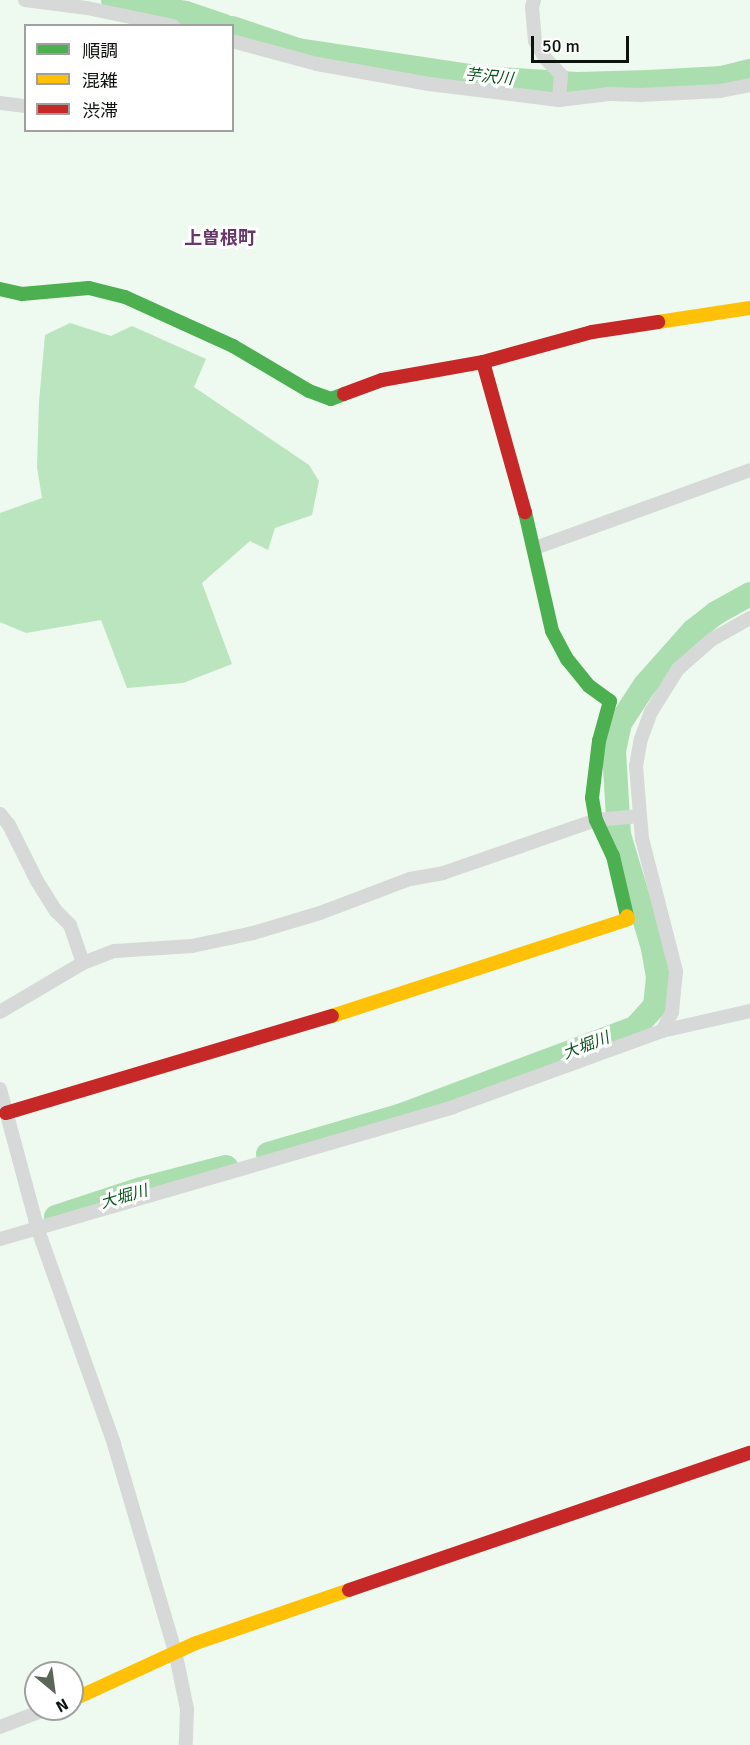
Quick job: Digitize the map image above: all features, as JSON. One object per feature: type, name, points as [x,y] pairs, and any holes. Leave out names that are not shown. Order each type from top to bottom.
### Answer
[{"type":"street","points":[[25,0],[87,8],[163,24]]},
{"type":"street","points":[[534,0],[532,7],[535,41],[546,59],[561,75],[560,95]]},
{"type":"street","points":[[234,42],[317,64],[429,84],[560,95],[640,95],[720,91],[750,85]]},
{"type":"street","points":[[0,103],[24,106]]},
{"type":"street","points":[[0,289],[22,294],[89,288],[125,297],[233,346],[309,391],[331,399],[382,380],[483,362],[592,332],[750,308]]},
{"type":"street","points":[[6,1113],[276,1034],[628,919],[613,856],[596,820],[592,798],[595,769],[610,701],[589,686],[567,659],[552,631],[535,548],[483,362]]},
{"type":"street","points":[[535,548],[750,470]]},
{"type":"street","points":[[662,1031],[672,1012],[675,971],[649,872],[639,816],[636,766],[651,712],[664,687],[694,653],[711,640],[750,618]]},
{"type":"street","points":[[0,814],[9,825],[37,881],[56,911],[70,925],[83,963]]},
{"type":"street","points":[[0,1012],[83,963],[115,951],[192,946],[253,933],[320,913],[410,879],[443,873],[596,820],[639,816]]},
{"type":"street","points":[[0,1239],[38,1230],[453,1107],[662,1031],[750,1011]]},
{"type":"street","points":[[0,1089],[38,1230],[114,1444],[175,1651],[187,1709],[186,1745]]},
{"type":"street","points":[[84,1694],[175,1651],[750,1452]]},
{"type":"street","points":[[0,1727],[24,1718]]},
{"type":"green space","points":[[70,323],[111,336],[132,326],[206,359],[194,387],[309,465],[319,481],[312,515],[275,528],[268,550],[250,541],[202,583],[232,664],[183,683],[127,688],[101,620],[26,633],[0,622],[0,513],[42,498],[37,467],[39,402],[45,335]]},
{"type":"waterway","name":"芋沢川","points":[[113,0],[186,13],[218,24]]},
{"type":"waterway","name":"芋沢川","points":[[234,29],[298,50],[484,78],[577,84],[722,78],[750,71]]},
{"type":"waterway","name":"大堀川","points":[[268,1154],[402,1115],[635,1028],[655,1006],[658,977],[653,948],[619,835],[614,751],[620,723],[645,685],[693,631],[716,613],[750,594]]},
{"type":"waterway","name":"大堀川","points":[[56,1217],[141,1189],[226,1167]]},
{"type":"traffic: fast","points":[[0,289],[22,294],[89,288],[125,297],[233,346],[309,391],[331,399],[344,394]]},
{"type":"traffic: fast","points":[[525,512],[552,631],[567,659],[589,686],[610,701],[599,741],[592,798],[596,820],[613,856],[627,916]]},
{"type":"traffic: slow","points":[[658,322],[750,308]]},
{"type":"traffic: slow","points":[[332,1016],[628,919],[627,916]]},
{"type":"traffic: slow","points":[[84,1694],[196,1643],[349,1590]]},
{"type":"traffic: jam","points":[[344,394],[382,380],[483,362],[592,332],[658,322]]},
{"type":"traffic: jam","points":[[483,362],[525,512]]},
{"type":"traffic: jam","points":[[6,1113],[332,1016]]},
{"type":"traffic: jam","points":[[349,1590],[750,1453]]},
{"type":"district","name":"上曽根町","points":[[220,238]]}]
